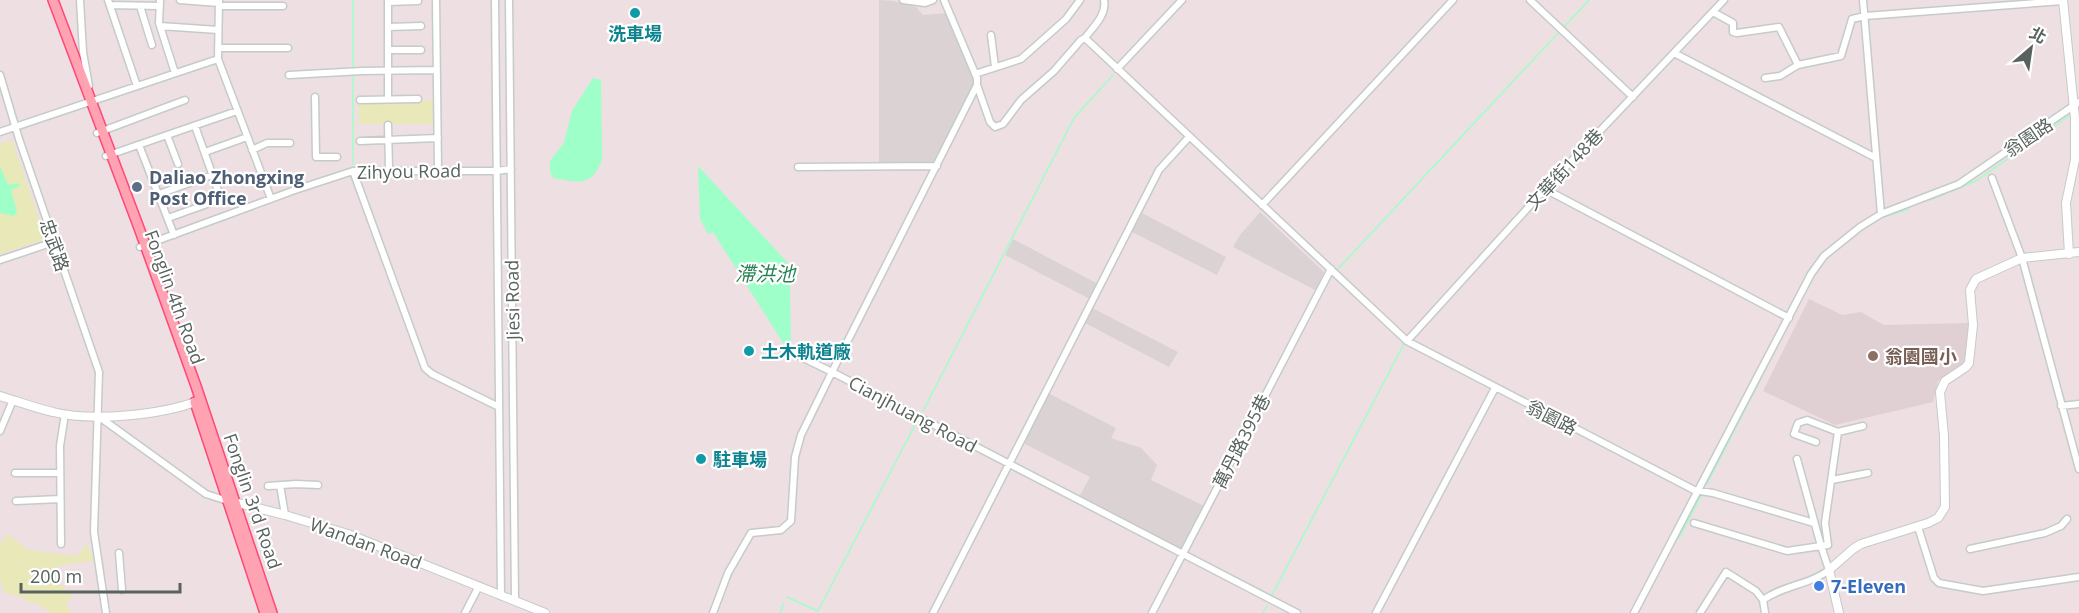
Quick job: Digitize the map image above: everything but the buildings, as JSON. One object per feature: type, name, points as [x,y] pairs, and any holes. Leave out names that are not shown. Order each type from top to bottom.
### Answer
[{"type":"main road","name":"Fonglin 4th Road","points":[[47,0],[109,155],[198,401]]},
{"type":"main road","name":"Fonglin 4th Road","points":[[52,0],[88,102]]},
{"type":"main road","name":"Fonglin 3rd Road","points":[[198,401],[272,613]]},
{"type":"main road","name":"Fonglin 3rd Road","points":[[232,501],[265,613]]},
{"type":"street","points":[[80,0],[88,102]]},
{"type":"street","points":[[180,0],[283,6]]},
{"type":"street","points":[[436,0],[438,170]]},
{"type":"street","name":"Jiesi Road","points":[[495,0],[501,596]]},
{"type":"street","name":"Jiesi Road","points":[[509,0],[515,601]]},
{"type":"street","points":[[903,0],[925,3],[933,0]]},
{"type":"street","points":[[944,0],[975,74],[990,122],[995,127],[1003,124],[1021,100],[1043,82],[1081,39],[1085,38],[1105,10],[1104,0]]},
{"type":"street","points":[[975,74],[1021,59],[1066,19],[1080,0]]},
{"type":"street","points":[[1117,69],[1182,0]]},
{"type":"street","points":[[1262,206],[1453,0]]},
{"type":"street","points":[[1530,0],[1633,97]]},
{"type":"street","name":"文華街148巷","points":[[1405,339],[1724,0]]},
{"type":"street","points":[[1863,0],[1881,214]]},
{"type":"street","points":[[1765,78],[1779,76],[1798,65],[1841,56],[1852,19],[1865,16],[2063,0],[2076,104]]},
{"type":"street","points":[[388,99],[388,1],[418,1]]},
{"type":"street","points":[[137,86],[109,3],[140,6],[160,3],[160,26],[175,73]]},
{"type":"street","points":[[219,3],[218,59],[271,199]]},
{"type":"street","points":[[140,6],[152,45]]},
{"type":"street","points":[[1713,12],[1733,23],[1733,32],[1737,33],[1779,27],[1798,65]]},
{"type":"street","points":[[160,26],[218,30]]},
{"type":"street","points":[[388,27],[421,26]]},
{"type":"street","points":[[990,35],[995,67]]},
{"type":"street","name":"翁園路","points":[[1085,38],[1405,339],[1496,388],[1699,490],[1814,523]]},
{"type":"street","points":[[218,48],[288,48]]},
{"type":"street","points":[[388,50],[421,50]]},
{"type":"street","points":[[1674,53],[1876,158]]},
{"type":"street","points":[[0,132],[218,59]]},
{"type":"street","points":[[289,75],[436,70]]},
{"type":"street","name":"忠武路","points":[[0,75],[15,127],[99,372],[94,532],[106,613]]},
{"type":"street","name":"Cianjhuang Road","points":[[977,85],[832,372],[1297,613]]},
{"type":"street","points":[[315,97],[316,157],[337,157]]},
{"type":"street","points":[[360,100],[418,99]]},
{"type":"street","points":[[100,132],[185,100]]},
{"type":"street","name":"翁園路","points":[[1634,613],[1811,274],[1824,256],[1843,239],[1881,214],[1959,184],[2076,104],[2075,160],[2066,202],[2069,254]]},
{"type":"street","points":[[109,155],[237,111]]},
{"type":"street","points":[[388,125],[388,169]]},
{"type":"street","points":[[168,218],[221,199],[195,126]]},
{"type":"street","points":[[167,135],[178,164]]},
{"type":"street","points":[[205,152],[247,137]]},
{"type":"street","points":[[933,613],[1159,170],[1189,137]]},
{"type":"street","points":[[360,141],[388,138],[438,138]]},
{"type":"street","points":[[252,150],[267,143],[290,143]]},
{"type":"street","points":[[140,145],[174,235]]},
{"type":"street","points":[[798,167],[937,166]]},
{"type":"street","name":"Zihyou Road","points":[[142,246],[353,171],[388,169],[497,171],[511,169]]},
{"type":"street","points":[[353,171],[425,368],[432,374],[500,407]]},
{"type":"street","points":[[159,194],[212,175]]},
{"type":"street","name":"翁園路","points":[[1992,178],[2022,258],[2079,469]]},
{"type":"street","points":[[1545,189],[1789,318]]},
{"type":"street","points":[[0,260],[54,242]]},
{"type":"street","points":[[1763,600],[1824,575],[1861,544],[1918,527],[1938,518],[1945,507],[1944,436],[1940,392],[1945,381],[1969,363],[1973,325],[1970,290],[1976,279],[2022,258],[2079,252]]},
{"type":"street","name":"萬丹路395巷","points":[[1152,613],[1331,269]]},
{"type":"street","points":[[713,613],[728,573],[751,533],[781,530],[791,520],[795,457],[801,435],[832,372],[793,353]]},
{"type":"street","points":[[1376,613],[1496,388]]},
{"type":"street","points":[[0,396],[54,412],[98,416],[147,413],[198,401]]},
{"type":"street","points":[[0,430],[13,400]]},
{"type":"street","points":[[2061,406],[2079,404]]},
{"type":"street","points":[[61,544],[60,446],[64,414]]},
{"type":"street","points":[[98,416],[206,494],[232,501]]},
{"type":"street","points":[[1816,442],[1794,434],[1798,423],[1807,420],[1838,432],[1863,426]]},
{"type":"street","points":[[1694,522],[1788,550],[1828,545],[1825,523],[1838,432]]},
{"type":"street","points":[[1797,459],[1839,613]]},
{"type":"street","points":[[15,473],[60,473]]},
{"type":"street","points":[[1832,480],[1868,473]]},
{"type":"street","points":[[280,485],[285,515]]},
{"type":"street","points":[[268,486],[318,485]]},
{"type":"street","points":[[16,501],[60,499]]},
{"type":"street","name":"Wandan Road","points":[[232,501],[348,534],[515,601]]},
{"type":"street","points":[[1970,549],[2045,533],[2061,526],[2067,519]]},
{"type":"street","points":[[1918,527],[1934,578],[1939,583],[1983,591],[2079,577]]},
{"type":"street","points":[[119,553],[122,590]]},
{"type":"street","points":[[1700,613],[1726,572],[1756,591],[1763,600],[1765,613]]},
{"type":"street","points":[[465,613],[479,586]]},
{"type":"street","points":[[515,601],[545,613]]},
{"type":"shaded area","points":[[879,0],[916,7],[923,15],[948,13],[973,76],[973,91],[936,164],[879,165]]},
{"type":"shaded area","points":[[358,101],[434,101],[435,124],[359,124]]},
{"type":"shaded area","points":[[12,140],[46,239],[0,254],[0,144]]},
{"type":"shaded area","points":[[1260,212],[1324,272],[1317,291],[1233,247]]},
{"type":"shaded area","points":[[1142,213],[1226,257],[1217,275],[1132,232]]},
{"type":"shaded area","points":[[1013,239],[1098,284],[1090,299],[1005,255]]},
{"type":"shaded area","name":"翁園國小","points":[[1809,299],[1842,315],[1861,312],[1884,325],[1968,323],[1964,364],[1938,381],[1933,402],[1835,425],[1763,391]]},
{"type":"shaded area","points":[[1092,308],[1178,352],[1169,367],[1085,323]]},
{"type":"shaded area","points":[[1048,393],[1116,428],[1111,438],[1141,448],[1157,465],[1151,480],[1206,507],[1184,552],[1079,497],[1090,477],[1023,443]]},
{"type":"shaded area","points":[[8,534],[28,550],[77,556],[87,544],[94,561],[57,566],[61,585],[72,596],[66,606],[73,613],[52,613],[36,603],[31,604],[22,597],[5,593],[0,582],[0,544]]},
{"type":"water","points":[[593,78],[601,80],[602,160],[593,175],[583,181],[553,178],[550,172],[550,161],[564,143],[572,111]]},
{"type":"water","points":[[0,166],[8,185],[18,183],[20,186],[11,190],[17,212],[14,216],[0,213]]},
{"type":"water","name":"滯洪池","points":[[698,166],[787,262],[790,287],[791,346],[787,349],[713,232],[708,234],[700,219]]},
{"type":"waterway","points":[[353,0],[353,71]]},
{"type":"waterway","points":[[1563,28],[1589,0]]},
{"type":"waterway","points":[[1336,271],[1560,31]]},
{"type":"waterway","points":[[353,75],[353,164]]},
{"type":"waterway","points":[[923,411],[1074,118],[1113,75]]},
{"type":"waterway","points":[[1930,200],[1976,181],[2070,115]]},
{"type":"waterway","points":[[1878,219],[1908,209]]},
{"type":"waterway","points":[[1707,484],[1809,284]]},
{"type":"waterway","points":[[1386,317],[1405,337]]},
{"type":"waterway","points":[[1272,595],[1405,342]]},
{"type":"waterway","points":[[787,597],[818,611],[916,423]]},
{"type":"waterway","points":[[1679,538],[1702,494]]},
{"type":"waterway","points":[[780,613],[784,603]]},
{"type":"waterway","points":[[1263,613],[1267,606]]},
{"type":"place","name":"洗車場","points":[[635,13]]},
{"type":"place","name":"Daliao Zhongxing Post Office","points":[[137,187]]},
{"type":"place","name":"土木軌道廠","points":[[749,351]]},
{"type":"place","name":"翁園國小","points":[[1873,356]]},
{"type":"place","name":"駐車場","points":[[701,459]]},
{"type":"place","name":"7-Eleven","points":[[1819,586]]}]
